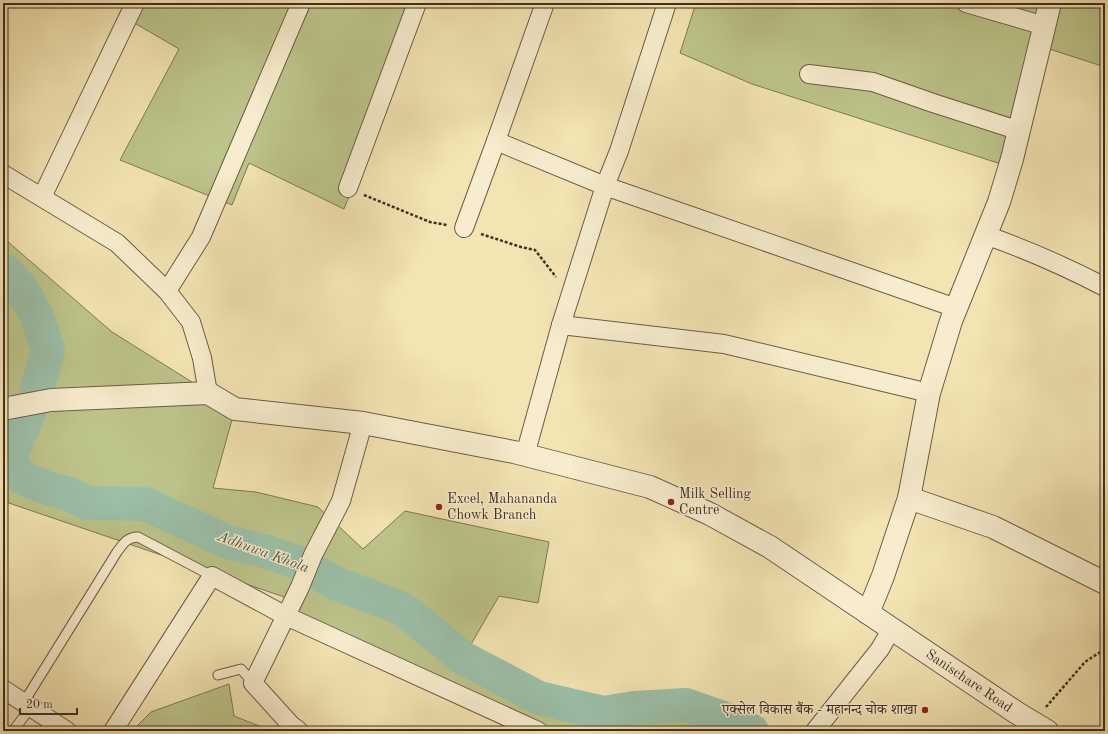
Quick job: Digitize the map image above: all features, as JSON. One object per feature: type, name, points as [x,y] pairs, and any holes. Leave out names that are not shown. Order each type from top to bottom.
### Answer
[{"type":"street","points":[[42,197],[135,3]]},
{"type":"street","points":[[168,291],[201,237],[301,3]]},
{"type":"street","points":[[348,188],[417,3]]},
{"type":"street","points":[[464,228],[545,3]]},
{"type":"street","points":[[525,455],[561,325],[667,3]]},
{"type":"street","points":[[966,3],[1045,26]]},
{"type":"street","points":[[868,613],[883,576],[910,498],[929,393],[950,321],[999,202],[1020,131],[1050,3]]},
{"type":"street","points":[[809,74],[873,82],[1020,131]]},
{"type":"street","points":[[496,142],[606,186],[956,308]]},
{"type":"street","points":[[3,174],[117,243],[168,291],[191,322],[202,358],[208,393],[51,400],[3,409]]},
{"type":"street","points":[[985,235],[1009,243],[1067,268],[1105,287]]},
{"type":"street","points":[[561,325],[724,344],[929,393]]},
{"type":"street","name":"Sanischare Road","points":[[208,393],[235,409],[363,423],[525,455],[650,487],[710,514],[770,547],[891,630],[1017,713],[1040,726]]},
{"type":"street","points":[[299,731],[291,725],[253,683],[286,616],[313,555],[341,502],[363,423]]},
{"type":"street","points":[[910,498],[993,527],[1105,583]]},
{"type":"street","points":[[113,731],[212,576],[286,616],[538,731]]},
{"type":"street","points":[[819,727],[880,650],[891,630]]},
{"type":"street","points":[[4,692],[67,731]]},
{"type":"lane","points":[[13,731],[116,552],[127,539],[138,536],[212,576]]},
{"type":"lane","points":[[218,676],[241,669],[253,683]]},
{"type":"path","points":[[348,188],[430,222],[464,228],[521,247],[535,250],[558,279]]},
{"type":"path","points":[[1040,726],[1085,662],[1105,649]]},
{"type":"green space","points":[[135,3],[426,3],[344,209],[249,163],[232,205],[120,160],[179,49],[126,18]]},
{"type":"green space","points":[[696,3],[1048,3],[1001,164],[752,84],[680,53]]},
{"type":"green space","points":[[1051,3],[1105,3],[1105,67],[1040,46]]},
{"type":"green space","points":[[3,240],[7,241],[112,332],[235,409],[213,488],[256,492],[318,507],[363,549],[405,511],[549,542],[538,603],[499,596],[463,658],[539,698],[726,719],[754,731],[538,731],[286,616],[293,600],[3,501]]},
{"type":"green space","points":[[229,684],[234,716],[272,731],[132,731],[151,712]]},
{"type":"waterway","name":"Adhuwa Khola","points":[[3,271],[5,271],[21,288],[36,314],[48,350],[34,400],[13,451],[11,467],[24,479],[50,489],[69,494],[87,503],[145,504],[228,542],[268,552],[302,564],[335,583],[403,609],[463,658],[539,698],[604,713],[634,708],[686,705],[726,719],[752,731]]},
{"type":"place","name":"Milk Selling Centre","points":[[671,502]]},
{"type":"place","name":"Excel, Mahananda Chowk Branch","points":[[439,507]]},
{"type":"place","name":"एक्सेल विकास बैंक - महानन्द चोक शाखा","points":[[925,710]]}]
